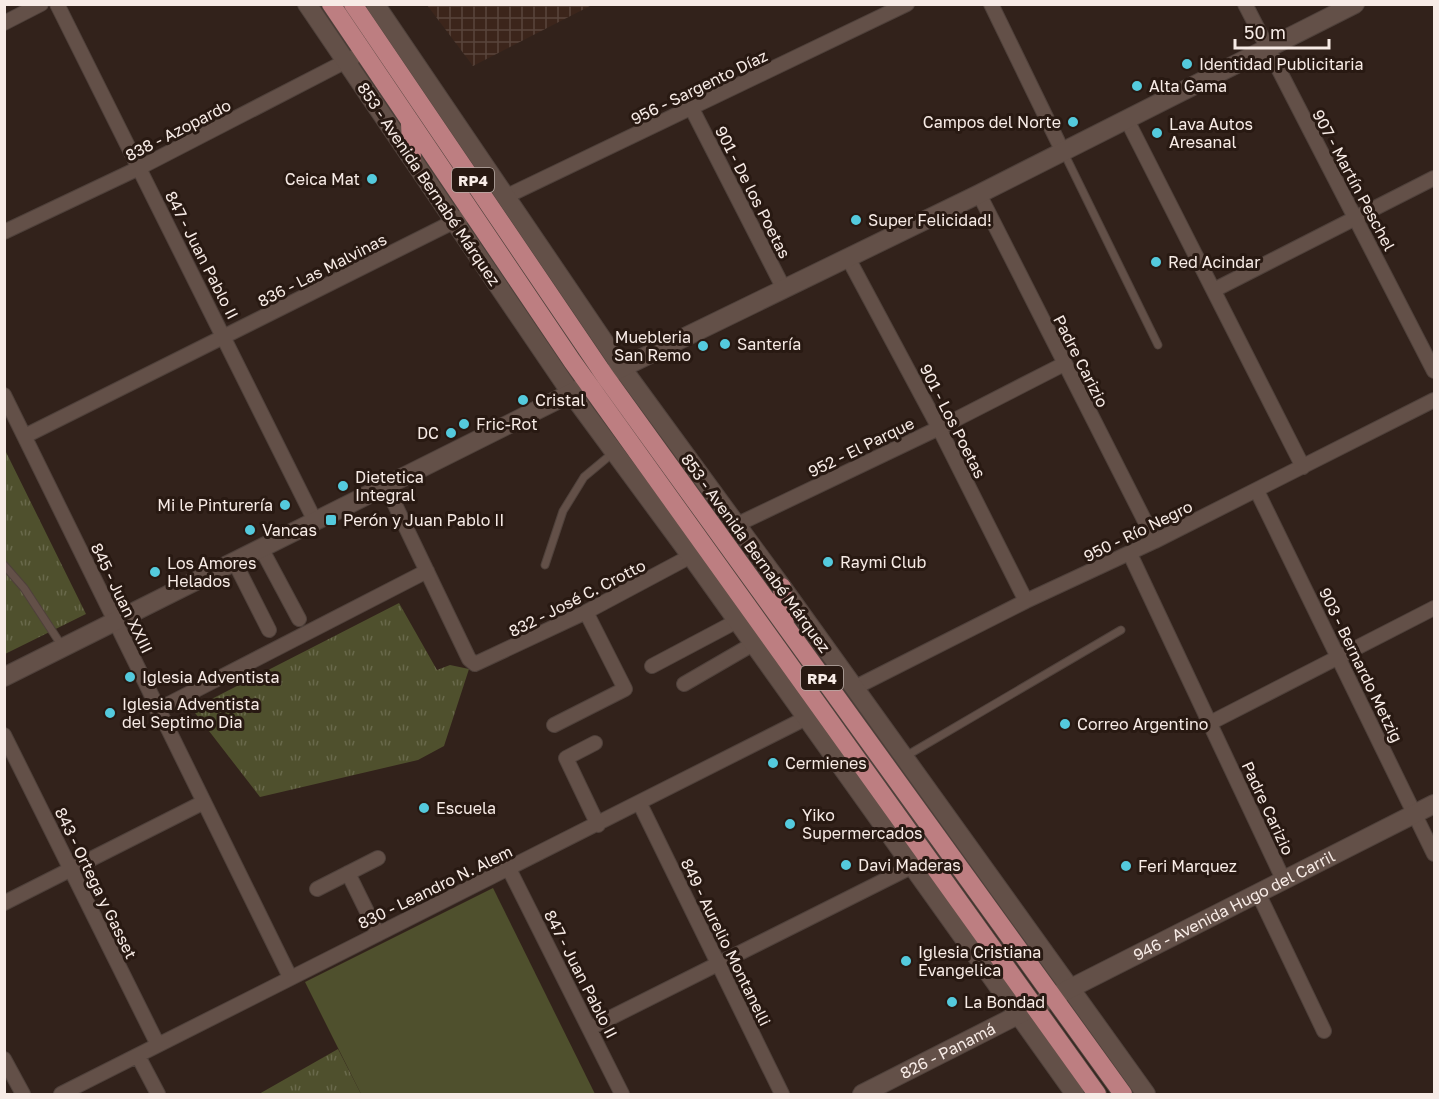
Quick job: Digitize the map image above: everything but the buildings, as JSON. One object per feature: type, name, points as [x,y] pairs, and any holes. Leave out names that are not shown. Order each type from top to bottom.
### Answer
[{"type":"main road","name":"853 - Avenida Bernabé Márquez","points":[[331,4],[472,212],[605,376],[785,626],[1061,994],[1123,1095]]},
{"type":"main road","name":"853 - Avenida Bernabé Márquez","points":[[353,4],[605,376],[822,708],[1027,1013],[1097,1095]]},
{"type":"main road","points":[[410,122],[412,158]]},
{"type":"main road","points":[[782,587],[785,626]]},
{"type":"street","points":[[4,23],[41,4]]},
{"type":"street","name":"847 - Juan Pablo II","points":[[57,4],[315,521]]},
{"type":"street","name":"853 - Avenida Bernabé Márquez","points":[[307,4],[571,393],[913,866],[1027,1013],[1075,1095]]},
{"type":"street","name":"853 - Avenida Bernabé Márquez","points":[[375,4],[505,198],[605,376],[736,525],[903,757],[1061,994],[1146,1095]]},
{"type":"street","name":"956 - Sargento Díaz","points":[[505,198],[907,4]]},
{"type":"street","points":[[991,4],[1063,152]]},
{"type":"street","name":"907 - Martín Peschel","points":[[1245,4],[1434,371]]},
{"type":"street","points":[[4,677],[605,376],[979,194],[1355,4]]},
{"type":"street","name":"838 - Azopardo","points":[[4,232],[140,168],[363,52]]},
{"type":"street","name":"901 - De los Poetas","points":[[692,109],[784,289]]},
{"type":"street","points":[[1127,120],[1303,466]]},
{"type":"street","points":[[1214,290],[1434,178]]},
{"type":"street","name":"Padre Carizio","points":[[979,194],[1155,541]]},
{"type":"street","name":"836 - Las Malvinas","points":[[25,436],[472,212]]},
{"type":"street","name":"901 - Los Poetas","points":[[848,258],[939,428],[1026,601]]},
{"type":"street","name":"952 - El Parque","points":[[736,525],[939,428],[1064,364]]},
{"type":"street","name":"845 - Juan XXIII","points":[[4,395],[202,803],[290,977]]},
{"type":"street","name":"950 - Río Negro","points":[[854,688],[1026,601],[1130,554],[1257,491],[1434,400]]},
{"type":"street","points":[[158,710],[427,571],[386,486]]},
{"type":"street","name":"903 - Bernardo Metzig","points":[[1257,491],[1434,854]]},
{"type":"street","points":[[261,548],[299,619]]},
{"type":"street","name":"Padre Carizio","points":[[1130,554],[1284,881]]},
{"type":"street","name":"832 - José C. Crotto","points":[[427,571],[469,659],[475,664],[586,612],[691,556]]},
{"type":"street","points":[[234,561],[269,630]]},
{"type":"street","points":[[1210,723],[1434,608]]},
{"type":"street","points":[[554,725],[625,689],[586,612]]},
{"type":"street","points":[[652,666],[737,621]]},
{"type":"street","points":[[684,684],[753,644]]},
{"type":"street","name":"830 - Leandro N. Alem","points":[[61,1095],[290,977],[807,720],[822,708]]},
{"type":"street","name":"843 - Ortega y Gasset","points":[[4,735],[158,1045]]},
{"type":"street","points":[[595,743],[566,758],[598,825]]},
{"type":"street","points":[[4,903],[202,803]]},
{"type":"street","name":"849 - Aurelio Montanelli","points":[[640,804],[782,1095]]},
{"type":"street","name":"946 - Avenida Hugo del Carril","points":[[1027,1013],[1434,804]]},
{"type":"street","points":[[317,889],[378,858]]},
{"type":"street","points":[[590,1028],[913,866]]},
{"type":"street","name":"847 - Juan Pablo II","points":[[509,869],[622,1095]]},
{"type":"street","points":[[348,873],[378,934]]},
{"type":"street","points":[[1259,895],[1324,1031]]},
{"type":"street","name":"826 - Panamá","points":[[862,1095],[1027,1013]]},
{"type":"street","points":[[138,1056],[158,1095]]},
{"type":"street","points":[[4,1059],[23,1095]]},
{"type":"lane","points":[[1063,152],[1158,345]]},
{"type":"lane","points":[[545,565],[568,503],[584,477],[614,452]]},
{"type":"lane","points":[[4,565],[20,582],[64,647]]},
{"type":"lane","points":[[903,757],[1121,630]]},
{"type":"shaded area","points":[[427,5],[592,5],[473,66]]},
{"type":"green space","points":[[4,448],[86,614],[5,654],[4,654]]},
{"type":"green space","points":[[399,603],[437,670],[450,665],[469,669],[444,746],[418,760],[260,797],[192,709]]},
{"type":"green space","points":[[493,888],[595,1094],[361,1094],[305,982]]},
{"type":"green space","points":[[338,1049],[361,1094],[259,1094],[331,1053]]},
{"type":"place","name":"Identidad Publicitaria","points":[[1187,64]]},
{"type":"place","name":"Alta Gama","points":[[1137,86]]},
{"type":"place","name":"Campos del Norte","points":[[1073,122]]},
{"type":"place","name":"Lava Autos Aresanal","points":[[1157,133]]},
{"type":"place","name":"Ceica Mat","points":[[372,179]]},
{"type":"place","name":"Super Felicidad!","points":[[856,220]]},
{"type":"place","name":"Red Acindar","points":[[1156,262]]},
{"type":"place","name":"Santería","points":[[725,344]]},
{"type":"place","name":"Muebleria San Remo","points":[[703,346]]},
{"type":"place","name":"Cristal","points":[[523,400]]},
{"type":"place","name":"Fric-Rot","points":[[464,424]]},
{"type":"place","name":"DC","points":[[451,433]]},
{"type":"place","name":"Dietetica Integral","points":[[343,486]]},
{"type":"place","name":"Mi le Pinturería","points":[[285,505]]},
{"type":"place","name":"Perón y Juan Pablo II","points":[[331,520]]},
{"type":"place","name":"Vancas","points":[[250,530]]},
{"type":"place","name":"Raymi Club","points":[[828,562]]},
{"type":"place","name":"Los Amores Helados","points":[[155,572]]},
{"type":"place","name":"Iglesia Adventista","points":[[130,677]]},
{"type":"place","name":"Iglesia Adventista del Septimo Dia","points":[[110,713]]},
{"type":"place","name":"Correo Argentino","points":[[1065,724]]},
{"type":"place","name":"Cermienes","points":[[773,763]]},
{"type":"place","name":"Escuela","points":[[424,808]]},
{"type":"place","name":"Yiko Supermercados","points":[[790,824]]},
{"type":"place","name":"Davi Maderas","points":[[846,865]]},
{"type":"place","name":"Feri Marquez","points":[[1126,866]]},
{"type":"place","name":"Iglesia Cristiana Evangelica","points":[[906,961]]},
{"type":"place","name":"La Bondad","points":[[952,1002]]}]
